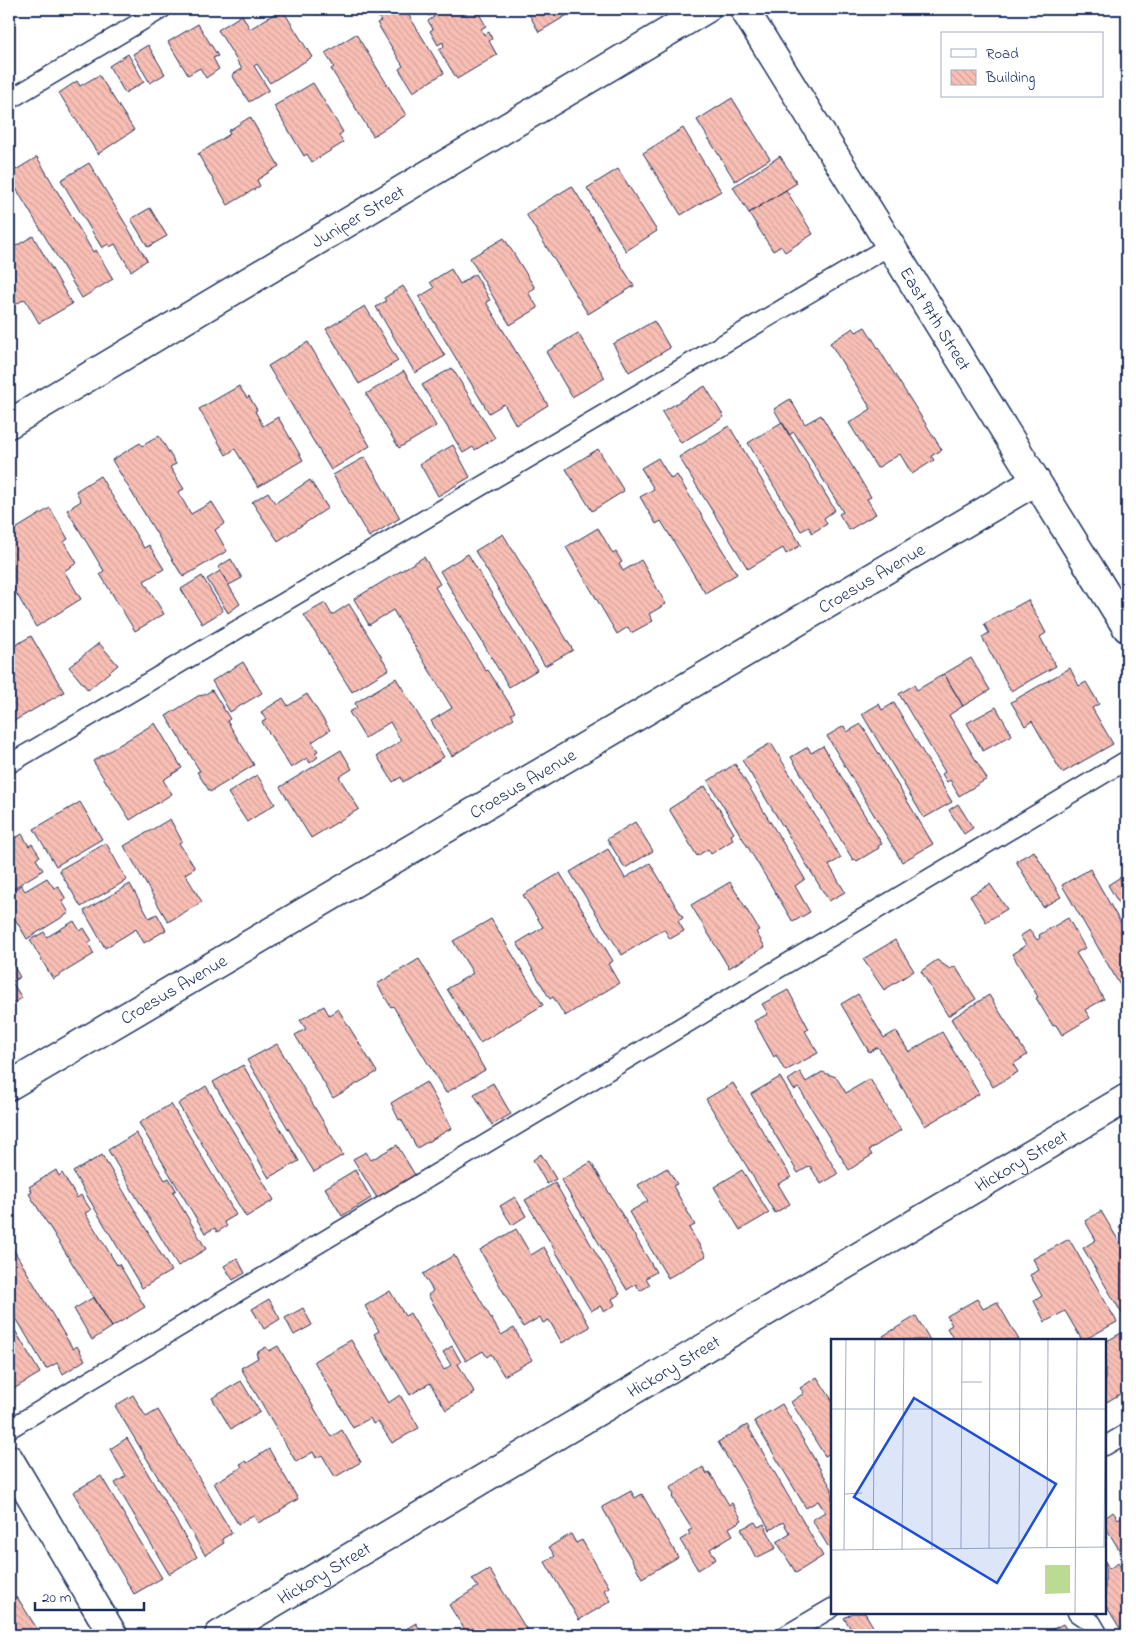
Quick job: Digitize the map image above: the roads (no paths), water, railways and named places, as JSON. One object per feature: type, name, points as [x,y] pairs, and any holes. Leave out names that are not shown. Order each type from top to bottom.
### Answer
[{"type":"street","name":"Juniper Street","points":[[9,424],[706,9]]},
{"type":"street","name":"East 97th Street","points":[[744,9],[1127,628]]},
{"type":"street","name":"Croesus Avenue","points":[[9,1086],[1036,481]]},
{"type":"street","name":"Hickory Street","points":[[219,1635],[1127,1098]]},
{"type":"street","points":[[9,1459],[113,1635]]},
{"type":"lane","points":[[9,100],[162,9]]},
{"type":"lane","points":[[9,764],[890,245]]},
{"type":"lane","points":[[9,1429],[1127,760]]},
{"type":"lane","points":[[1106,1445],[1127,1433]]},
{"type":"lane","points":[[786,1635],[831,1609]]},
{"type":"lane","points":[[1078,1614],[1092,1623],[1099,1635]]}]
